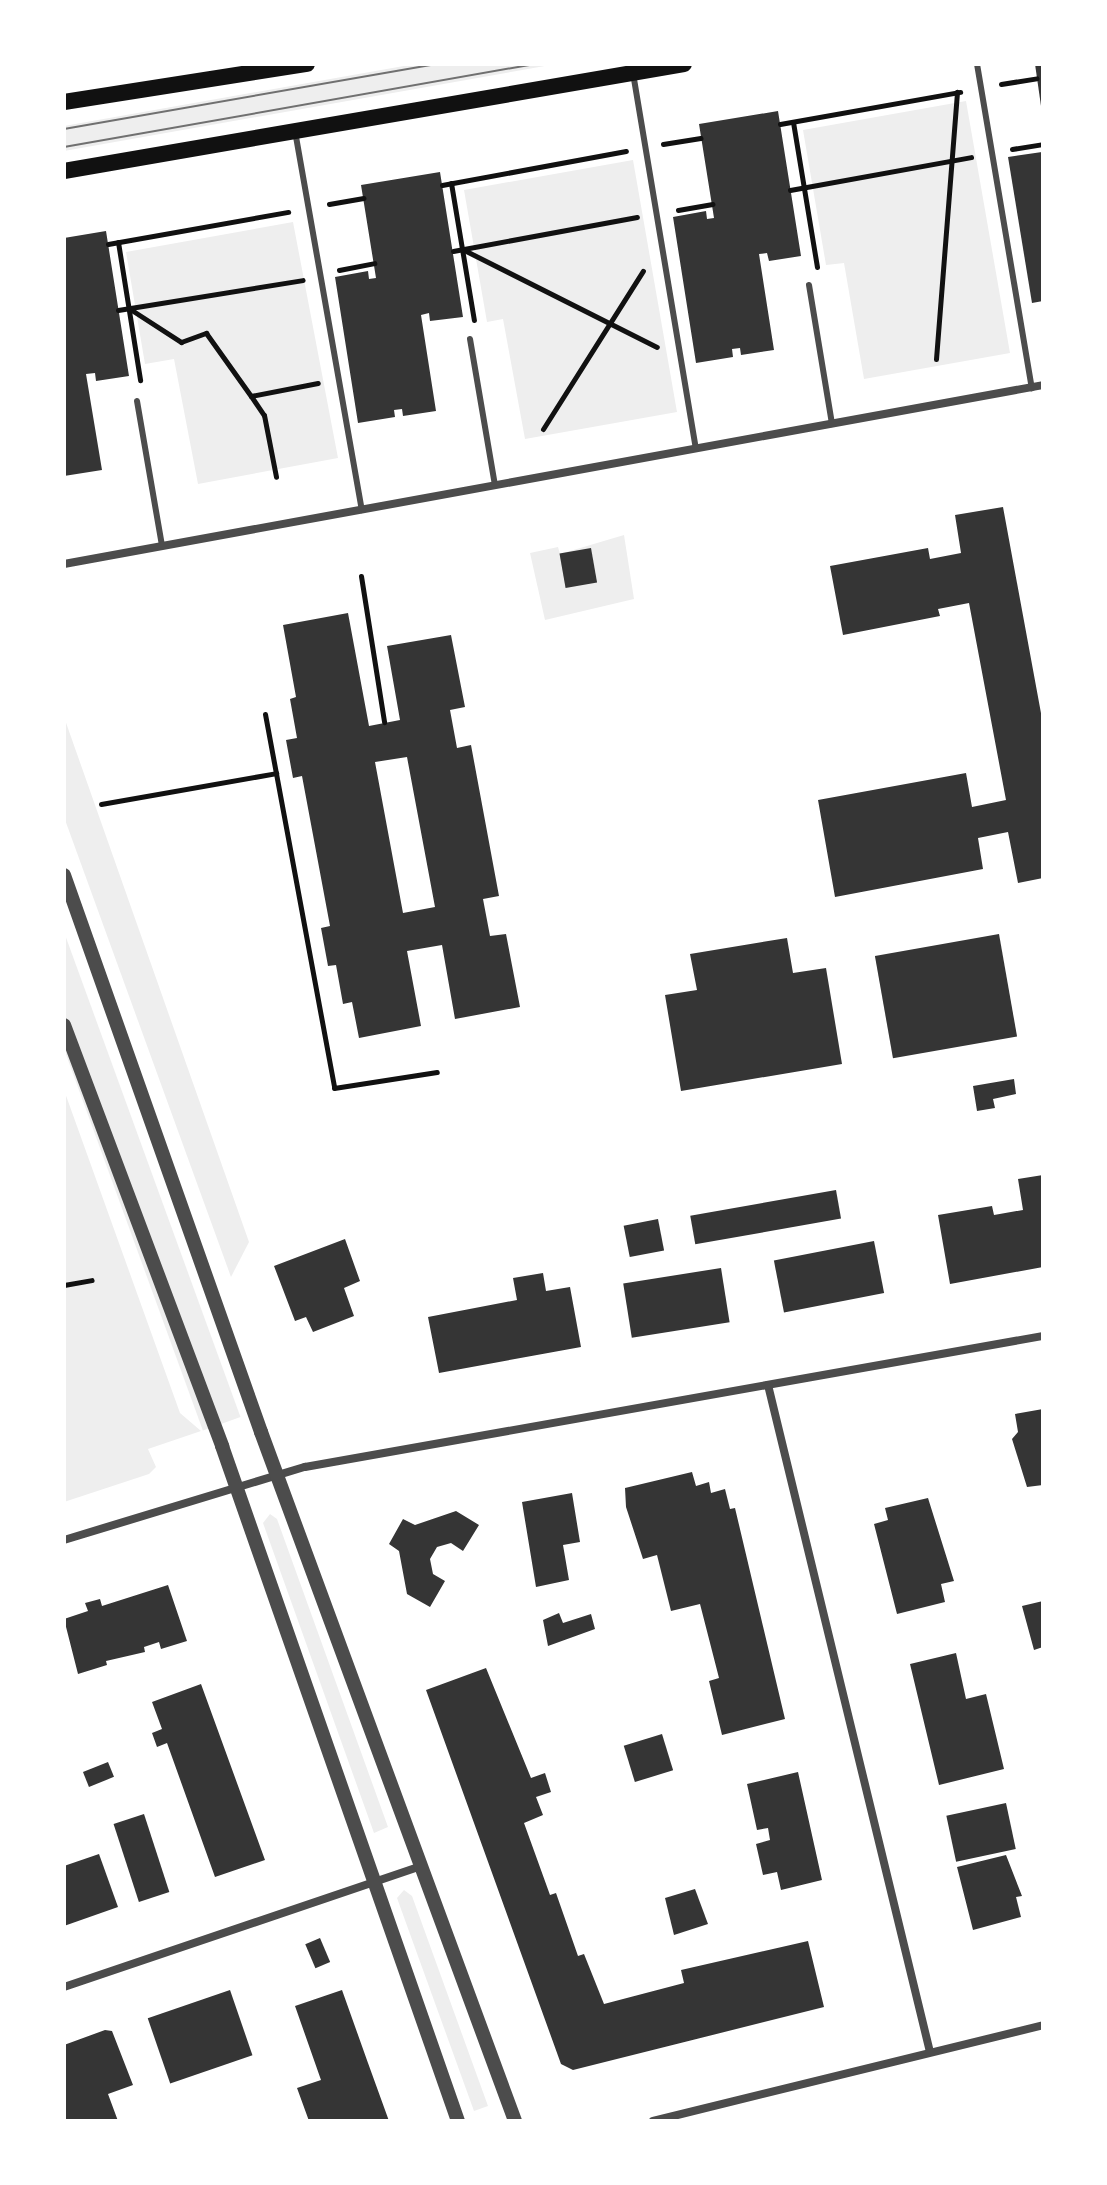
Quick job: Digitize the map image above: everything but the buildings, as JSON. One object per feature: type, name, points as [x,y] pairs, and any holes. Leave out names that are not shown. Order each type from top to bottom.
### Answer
[{"type":"main road","points":[[64,102],[307,64]]},
{"type":"main road","points":[[64,171],[684,64]]},
{"type":"street","points":[[64,564],[1043,385]]},
{"type":"street","points":[[64,875],[276,1475],[515,2121]]},
{"type":"street","points":[[64,1025],[235,1487],[372,1884],[458,2121]]},
{"type":"street","points":[[64,1540],[276,1475],[1043,1336]]},
{"type":"street","points":[[768,1385],[930,2052]]},
{"type":"street","points":[[64,1987],[422,1866]]},
{"type":"street","points":[[653,2121],[1043,2025]]},
{"type":"lane","points":[[977,64],[1032,388]]},
{"type":"lane","points":[[633,73],[696,449]]},
{"type":"lane","points":[[295,131],[362,510]]},
{"type":"lane","points":[[809,285],[832,424]]},
{"type":"lane","points":[[470,339],[495,485]]},
{"type":"lane","points":[[137,401],[162,546]]},
{"type":"path","points":[[780,124],[1037,78]]},
{"type":"path","points":[[936,359],[957,92]]},
{"type":"path","points":[[793,122],[818,273],[809,285]]},
{"type":"path","points":[[442,185],[701,138]]},
{"type":"path","points":[[790,190],[1043,144]]},
{"type":"path","points":[[451,183],[476,328],[470,339]]},
{"type":"path","points":[[108,244],[363,198]]},
{"type":"path","points":[[453,251],[712,204]]},
{"type":"path","points":[[118,242],[141,381],[137,401]]},
{"type":"path","points":[[543,429],[661,243]]},
{"type":"path","points":[[462,249],[680,358]]},
{"type":"path","points":[[118,310],[374,263]]},
{"type":"path","points":[[129,308],[181,342],[206,333],[264,415],[276,477]]},
{"type":"path","points":[[251,396],[339,379]]},
{"type":"path","points":[[361,576],[384,722]]},
{"type":"path","points":[[265,714],[334,1088],[437,1072]]},
{"type":"path","points":[[101,804],[276,773]]},
{"type":"path","points":[[64,1285],[92,1280]]},
{"type":"shaded area","points":[[415,64],[556,64],[64,151],[64,126]]},
{"type":"shaded area","points":[[966,101],[1010,353],[864,379],[844,263],[826,265],[803,130]]},
{"type":"shaded area","points":[[633,160],[677,412],[525,439],[503,319],[487,322],[464,190]]},
{"type":"shaded area","points":[[293,222],[338,458],[198,484],[174,359],[145,364],[126,252]]},
{"type":"shaded area","points":[[624,535],[634,599],[545,620],[530,553],[558,547],[560,554]]},
{"type":"shaded area","points":[[64,717],[249,1242],[231,1277],[64,817]]},
{"type":"shaded area","points":[[64,932],[240,1417],[203,1431],[64,1049]]},
{"type":"shaded area","points":[[64,1090],[180,1413],[201,1431],[148,1449],[156,1467],[149,1474],[64,1502]]},
{"type":"shaded area","points":[[270,1514],[277,1519],[388,1827],[374,1833],[263,1523]]},
{"type":"shaded area","points":[[404,1890],[412,1896],[488,2106],[474,2111],[397,1898]]},
{"type":"tram line","points":[[64,129],[436,64]]},
{"type":"tram line","points":[[64,147],[534,64]]}]
